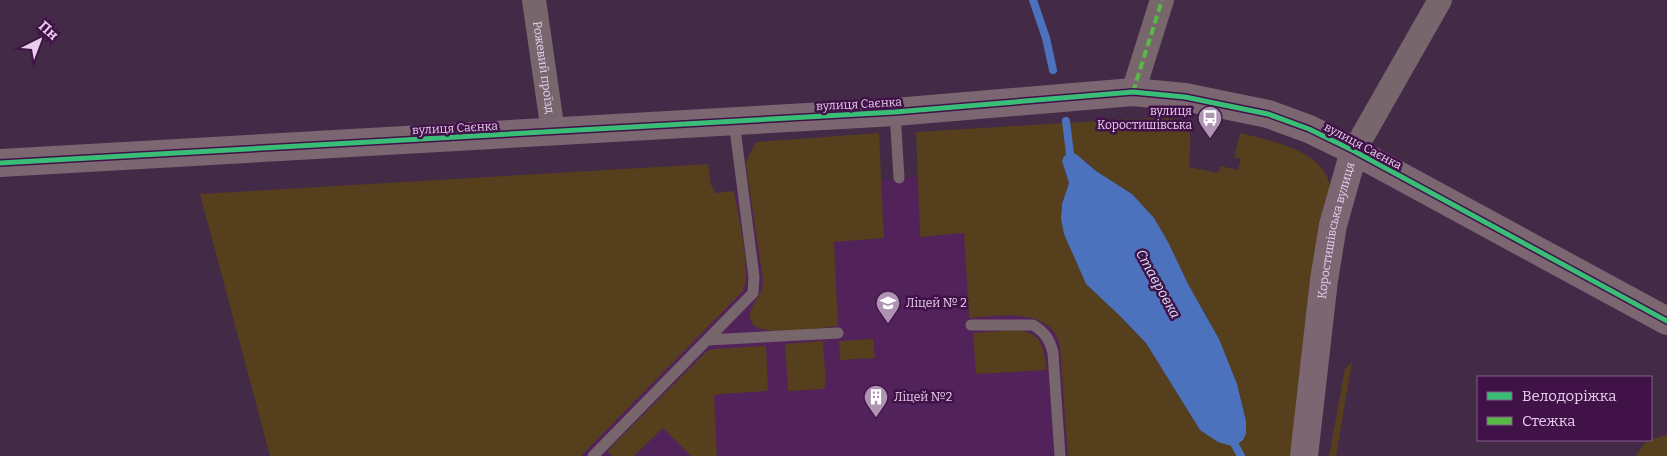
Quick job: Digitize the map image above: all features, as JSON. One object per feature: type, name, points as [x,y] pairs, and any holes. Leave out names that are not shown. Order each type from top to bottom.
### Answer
[{"type":"street","name":"Рожевий проїзд","points":[[534,0],[553,132]]},
{"type":"street","points":[[1133,92],[1162,0]]},
{"type":"street","name":"Коростишівська вулиця","points":[[1304,456],[1324,280],[1333,225],[1354,151],[1440,0]]},
{"type":"street","name":"вулиця Саєнка","points":[[0,163],[895,112],[1133,92],[1185,97],[1268,114],[1309,129],[1354,151],[1667,321]]},
{"type":"lane","points":[[895,112],[899,178]]},
{"type":"lane","points":[[593,456],[753,293],[754,286],[734,121]]},
{"type":"lane","points":[[971,325],[1033,325],[1042,330],[1050,341],[1053,353],[1060,456]]},
{"type":"lane","points":[[707,340],[838,333]]},
{"type":"shaded area","points":[[1130,119],[1169,119],[1183,122],[1189,129],[1189,167],[1218,173],[1220,166],[1238,170],[1241,158],[1234,158],[1240,133],[1297,150],[1321,167],[1328,178],[1330,196],[1319,223],[1321,244],[1298,456],[1068,456],[1060,348],[1056,335],[1047,325],[1024,317],[995,316],[969,318],[964,233],[920,237],[916,132]],"holes":[[[1062,161],[1086,161],[1096,171],[1132,194],[1208,318],[1237,384],[1246,421],[1246,433],[1243,440],[1200,430],[1146,343],[1086,284],[1064,234],[1061,219],[1062,204],[1069,183]]]},
{"type":"shaded area","points":[[879,133],[884,238],[834,242],[838,326],[788,331],[757,328],[753,325],[750,316],[752,307],[761,291],[763,281],[746,165],[756,142]]},
{"type":"shaded area","points":[[708,164],[711,185],[716,193],[734,191],[745,257],[746,270],[743,291],[581,456],[270,456],[200,194]]},
{"type":"shaded area","name":"Ліцей № 2","points":[[918,177],[1199,456],[528,456],[712,193]]},
{"type":"shaded area","points":[[1015,330],[1031,334],[1040,342],[1047,370],[976,374],[973,333]]},
{"type":"shaded area","points":[[873,339],[875,358],[840,360],[839,341]]},
{"type":"shaded area","points":[[823,341],[826,384],[823,389],[788,391],[785,344]]},
{"type":"shaded area","points":[[766,346],[768,391],[714,396],[717,456],[691,456],[663,428],[634,456],[612,456],[607,451],[707,351]]},
{"type":"shaded area","points":[[1352,362],[1336,456],[1329,456],[1345,369]]},
{"type":"shaded area","points":[[1667,435],[1667,456],[1636,456],[1646,441],[1652,441],[1652,439]]},
{"type":"water","points":[[1076,154],[1096,171],[1132,194],[1154,218],[1168,242],[1188,284],[1219,339],[1237,384],[1246,421],[1246,434],[1243,440],[1235,446],[1218,442],[1200,430],[1146,343],[1086,284],[1064,234],[1061,219],[1062,204],[1069,183],[1062,161],[1064,156]]},
{"type":"waterway","name":"Ставровка","points":[[1033,0],[1046,38],[1053,70]]},
{"type":"waterway","name":"Ставровка","points":[[1066,121],[1070,154],[1075,162]]},
{"type":"waterway","name":"Ставровка","points":[[1231,438],[1241,456]]},
{"type":"marked path","points":[[1133,92],[1162,0]]},
{"type":"cycle path","points":[[0,163],[895,112],[1133,92],[1185,97],[1268,114],[1309,129],[1354,151],[1667,321]]},
{"type":"place","name":"вулиця Коростишівська","points":[[1210,139]]},
{"type":"place","name":"Ліцей № 2","points":[[888,324]]},
{"type":"place","name":"Ліцей №2","points":[[876,418]]}]
